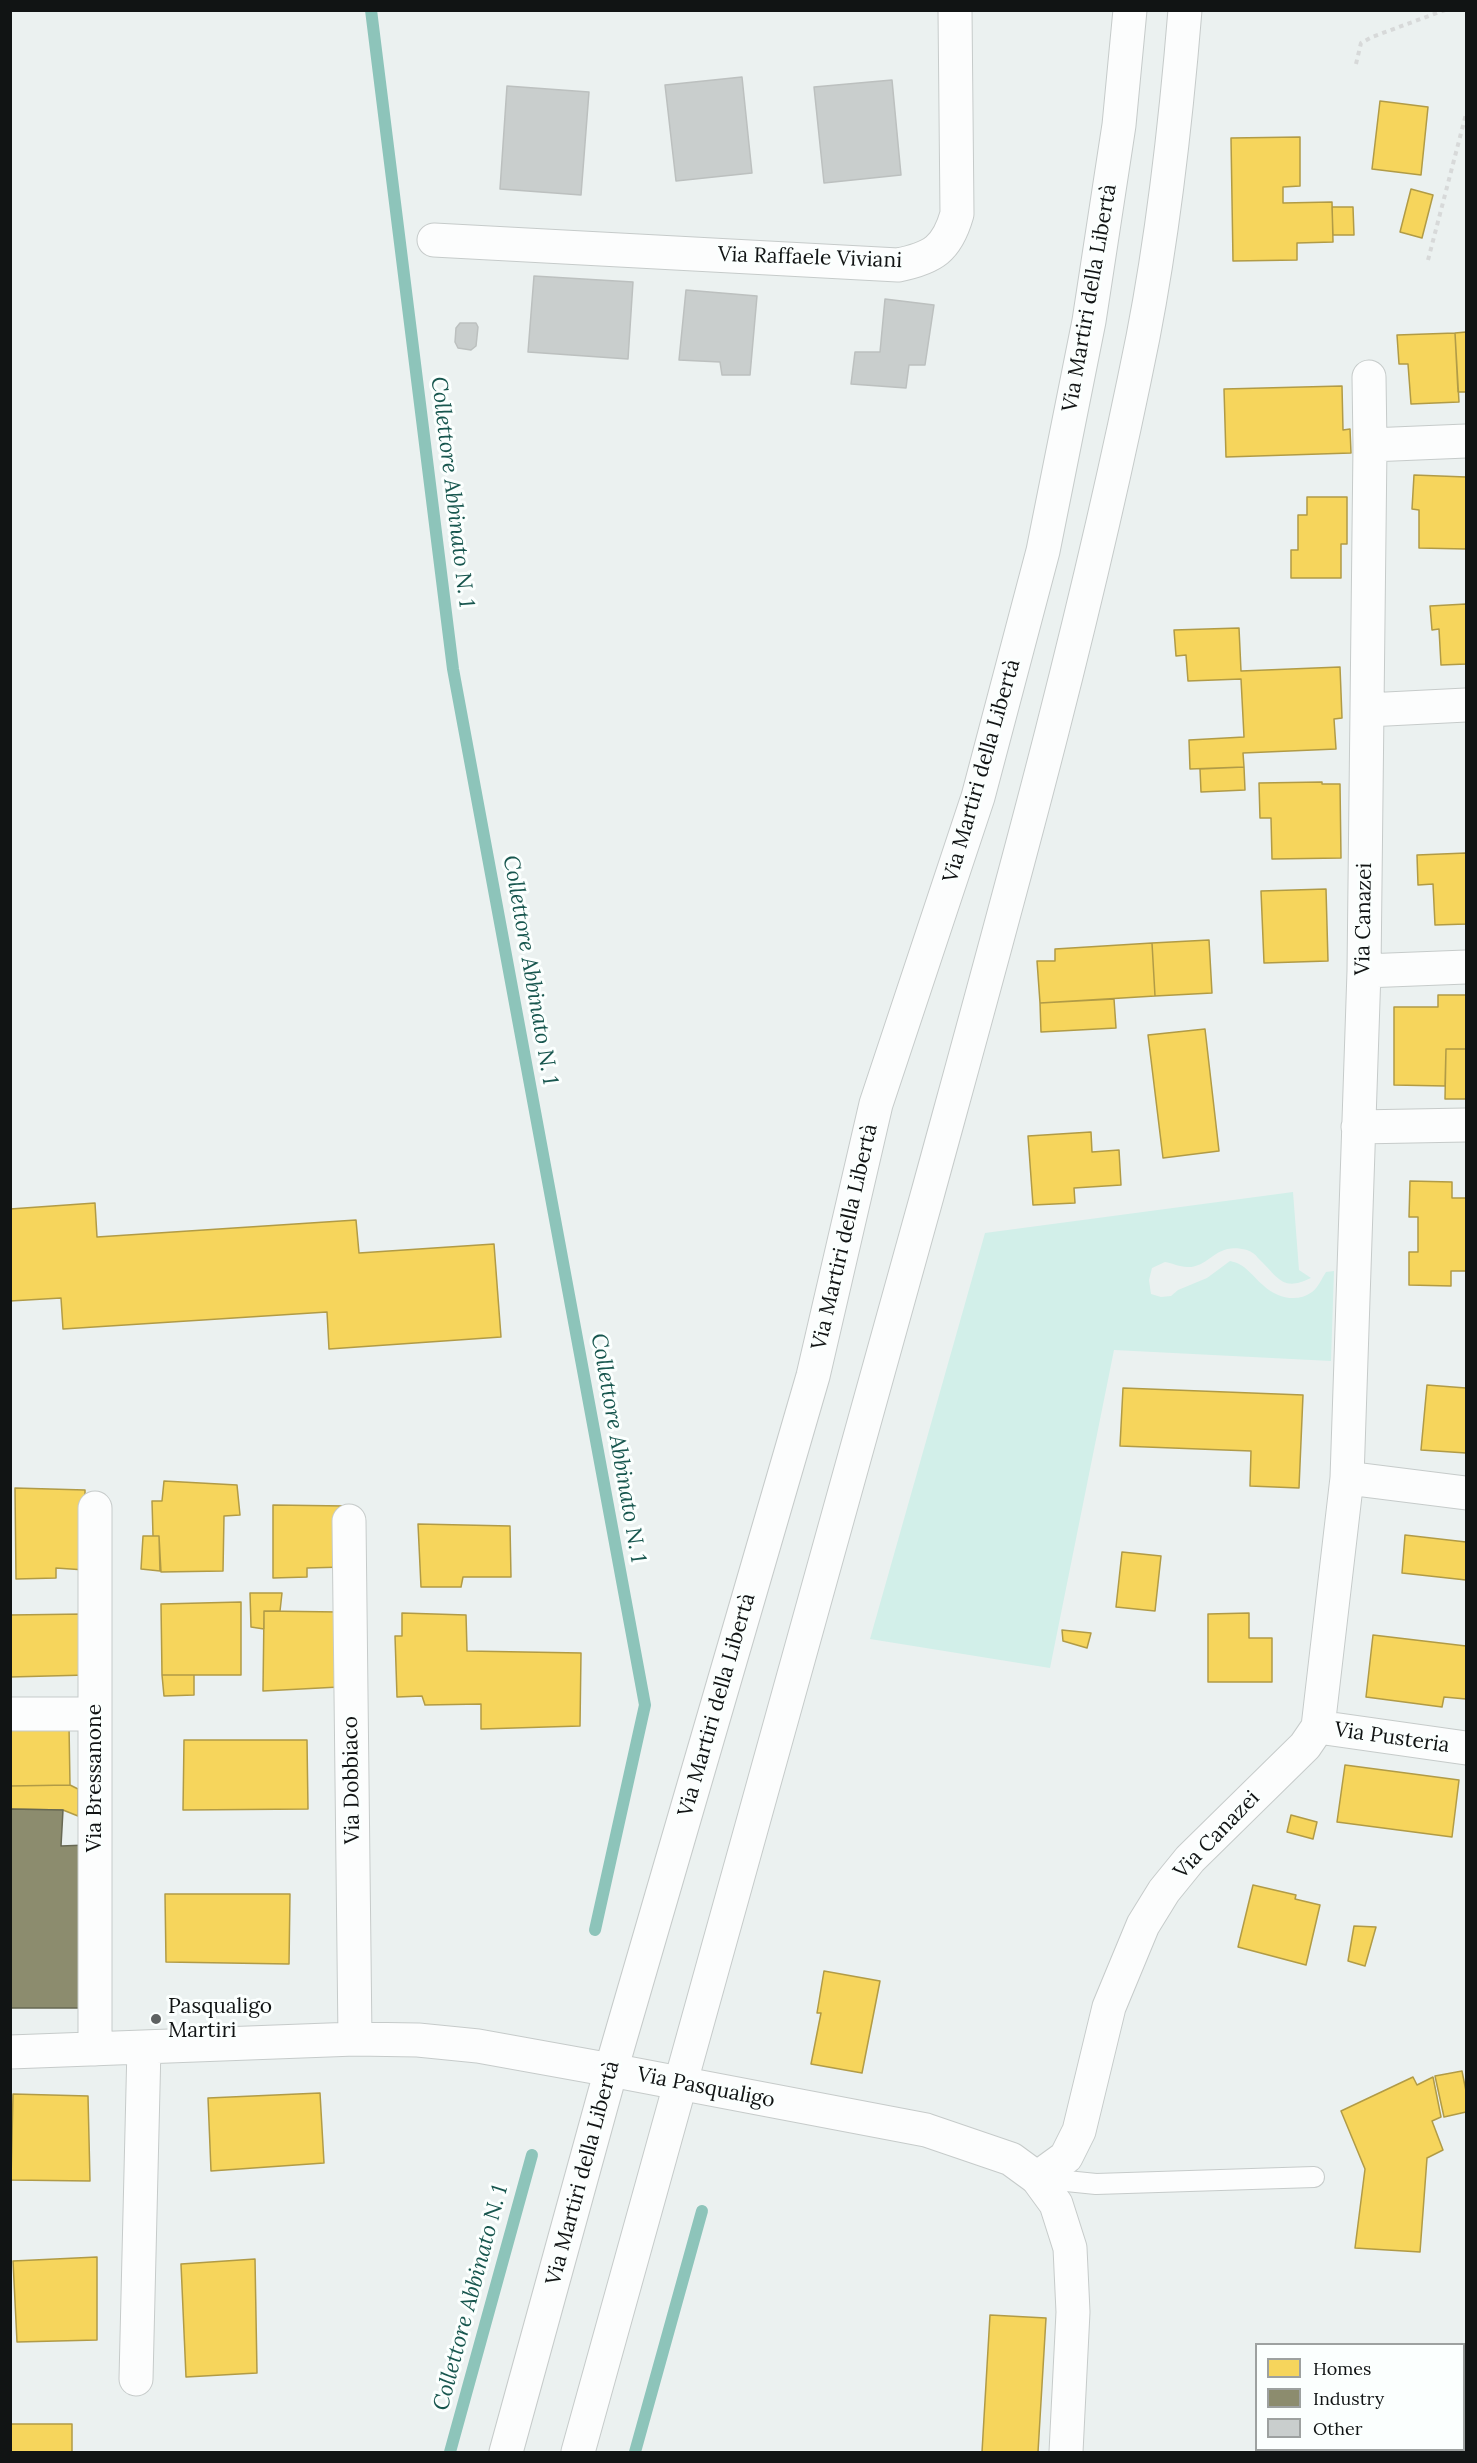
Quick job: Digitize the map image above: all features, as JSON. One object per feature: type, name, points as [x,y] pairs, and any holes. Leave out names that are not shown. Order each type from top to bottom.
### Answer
[{"type":"street","name":"Via Raffaele Viviani","points":[[434,240],[898,265],[920,260],[936,251],[951,235],[957,214],[959,192],[955,10]]},
{"type":"street","name":"Via Martiri della Libertà","points":[[506,2452],[610,2070],[813,1377],[876,1104],[978,797],[1043,550],[1089,321],[1119,125],[1130,10]]},
{"type":"street","points":[[578,2452],[683,2084],[1029,824],[1094,562],[1144,331],[1174,132],[1185,10]]},
{"type":"street","name":"Via Canazei","points":[[1037,2178],[1066,2157],[1079,2131],[1109,2007],[1143,1925],[1164,1891],[1190,1858],[1305,1746],[1318,1727],[1347,1478],[1364,971],[1369,377]]},
{"type":"street","points":[[1370,445],[1467,441]]},
{"type":"street","points":[[1367,710],[1467,705]]},
{"type":"street","points":[[1364,971],[1467,967]]},
{"type":"street","points":[[1358,1127],[1467,1125]]},
{"type":"street","points":[[1347,1478],[1467,1493]]},
{"type":"street","name":"Via Bressanone","points":[[95,1508],[95,2049]]},
{"type":"street","name":"Via Dobbiaco","points":[[349,1521],[355,2039]]},
{"type":"street","points":[[10,1714],[95,1714]]},
{"type":"street","name":"Via Pusteria","points":[[1318,1727],[1467,1748]]},
{"type":"street","name":"Via Pasqualigo","points":[[10,2052],[355,2039],[418,2040],[478,2046],[926,2130],[1011,2159],[1037,2178],[1056,2204],[1070,2248],[1073,2312],[1066,2452]]},
{"type":"street","points":[[136,2379],[144,2047]]},
{"type":"lane","points":[[1037,2178],[1096,2184],[1314,2177]]},
{"type":"path","points":[[1356,64],[1361,43],[1445,10]]},
{"type":"path","points":[[1428,260],[1467,114]]},
{"type":"green space","points":[[1293,1192],[1299,1270],[1311,1278],[1293,1284],[1282,1281],[1252,1252],[1236,1248],[1220,1252],[1195,1266],[1184,1267],[1165,1262],[1152,1268],[1149,1280],[1151,1294],[1161,1297],[1171,1296],[1178,1290],[1207,1278],[1230,1261],[1245,1268],[1275,1294],[1287,1298],[1300,1297],[1312,1292],[1326,1272],[1334,1271],[1331,1361],[1114,1350],[1050,1668],[870,1639],[985,1233]]},
{"type":"building: Homes","points":[[1380,101],[1428,107],[1421,175],[1372,169]]},
{"type":"building: Homes","points":[[1300,137],[1300,186],[1283,187],[1283,203],[1332,202],[1333,242],[1297,243],[1297,260],[1233,261],[1231,138]]},
{"type":"building: Homes","points":[[1411,189],[1433,195],[1422,238],[1400,232]]},
{"type":"building: Homes","points":[[1332,207],[1353,207],[1354,235],[1333,235]]},
{"type":"building: Homes","points":[[1466,332],[1466,392],[1458,392],[1455,333]]},
{"type":"building: Homes","points":[[1455,333],[1459,402],[1411,404],[1408,364],[1399,364],[1397,335]]},
{"type":"building: Homes","points":[[1342,386],[1343,430],[1350,429],[1351,453],[1226,457],[1224,389]]},
{"type":"building: Homes","points":[[1414,475],[1466,477],[1466,549],[1419,548],[1419,510],[1412,509]]},
{"type":"building: Homes","points":[[1307,497],[1347,497],[1347,544],[1341,544],[1341,578],[1291,578],[1291,550],[1298,550],[1298,515],[1307,515]]},
{"type":"building: Homes","points":[[1466,604],[1466,664],[1441,665],[1439,629],[1432,630],[1430,606]]},
{"type":"building: Homes","points":[[1239,628],[1241,671],[1340,667],[1342,718],[1334,719],[1336,749],[1243,753],[1244,767],[1190,769],[1189,740],[1244,737],[1241,679],[1188,681],[1186,655],[1176,656],[1174,630]]},
{"type":"building: Homes","points":[[1244,767],[1245,790],[1201,792],[1200,769]]},
{"type":"building: Homes","points":[[1322,782],[1322,784],[1340,784],[1341,858],[1272,859],[1271,818],[1260,818],[1259,783]]},
{"type":"building: Homes","points":[[1466,853],[1466,924],[1435,925],[1433,884],[1418,885],[1417,855]]},
{"type":"building: Homes","points":[[1326,889],[1328,961],[1264,963],[1261,891]]},
{"type":"building: Homes","points":[[1209,940],[1212,993],[1155,996],[1152,943]]},
{"type":"building: Homes","points":[[1152,943],[1155,996],[1040,1003],[1037,961],[1055,961],[1055,949]]},
{"type":"building: Homes","points":[[1438,995],[1466,995],[1466,1049],[1446,1049],[1445,1086],[1394,1085],[1394,1007],[1438,1007]]},
{"type":"building: Homes","points":[[1114,999],[1116,1028],[1041,1032],[1040,1003]]},
{"type":"building: Homes","points":[[1205,1029],[1219,1151],[1163,1158],[1148,1035]]},
{"type":"building: Homes","points":[[1446,1049],[1466,1049],[1466,1099],[1445,1099]]},
{"type":"building: Homes","points":[[1091,1132],[1092,1152],[1119,1150],[1121,1185],[1074,1188],[1075,1203],[1033,1205],[1028,1136]]},
{"type":"building: Homes","points":[[1410,1181],[1452,1182],[1452,1198],[1466,1198],[1466,1271],[1451,1271],[1451,1286],[1409,1285],[1409,1252],[1418,1252],[1418,1217],[1409,1217]]},
{"type":"building: Homes","points":[[95,1203],[97,1237],[356,1220],[359,1253],[494,1244],[501,1337],[329,1349],[327,1312],[63,1329],[61,1298],[10,1301],[10,1209]]},
{"type":"building: Homes","points":[[1427,1385],[1466,1388],[1466,1453],[1421,1450]]},
{"type":"building: Homes","points":[[1123,1388],[1303,1395],[1299,1488],[1250,1486],[1251,1451],[1120,1446]]},
{"type":"building: Homes","points":[[164,1481],[237,1485],[240,1515],[224,1516],[223,1571],[161,1572],[159,1536],[153,1536],[152,1501],[162,1501]]},
{"type":"building: Homes","points":[[15,1488],[85,1490],[85,1570],[56,1568],[56,1578],[16,1579]]},
{"type":"building: Homes","points":[[273,1505],[345,1506],[344,1567],[307,1568],[307,1577],[273,1578]]},
{"type":"building: Homes","points":[[418,1524],[510,1526],[511,1577],[463,1577],[461,1587],[421,1587]]},
{"type":"building: Homes","points":[[1405,1535],[1466,1542],[1466,1580],[1402,1573]]},
{"type":"building: Homes","points":[[143,1536],[159,1536],[160,1571],[141,1569]]},
{"type":"building: Homes","points":[[1122,1552],[1161,1556],[1155,1611],[1116,1607]]},
{"type":"building: Homes","points":[[250,1593],[282,1593],[280,1611],[264,1611],[264,1629],[251,1627]]},
{"type":"building: Homes","points":[[241,1602],[241,1675],[162,1675],[161,1604]]},
{"type":"building: Homes","points":[[264,1611],[339,1612],[339,1687],[263,1691]]},
{"type":"building: Homes","points":[[402,1613],[466,1615],[467,1651],[581,1653],[580,1726],[481,1729],[481,1704],[425,1705],[422,1696],[397,1697],[395,1636],[402,1636]]},
{"type":"building: Homes","points":[[1249,1613],[1249,1638],[1272,1638],[1272,1682],[1208,1682],[1208,1614]]},
{"type":"building: Homes","points":[[85,1614],[87,1675],[10,1677],[10,1615]]},
{"type":"building: Homes","points":[[1062,1630],[1091,1633],[1087,1648],[1063,1641]]},
{"type":"building: Homes","points":[[1373,1635],[1466,1646],[1466,1699],[1444,1697],[1442,1707],[1366,1697]]},
{"type":"building: Homes","points":[[162,1675],[194,1675],[194,1695],[164,1696]]},
{"type":"building: Homes","points":[[10,1724],[69,1725],[70,1785],[10,1786]]},
{"type":"building: Homes","points":[[184,1740],[307,1740],[308,1809],[183,1810]]},
{"type":"building: Homes","points":[[1345,1765],[1459,1780],[1452,1837],[1337,1822]]},
{"type":"building: Homes","points":[[70,1785],[78,1789],[78,1816],[63,1810],[10,1809],[10,1786]]},
{"type":"building: Homes","points":[[1291,1815],[1317,1822],[1313,1839],[1287,1832]]},
{"type":"building: Homes","points":[[1253,1885],[1296,1895],[1295,1899],[1320,1905],[1306,1965],[1238,1947]]},
{"type":"building: Homes","points":[[165,1894],[290,1894],[289,1964],[166,1962]]},
{"type":"building: Homes","points":[[1354,1926],[1376,1927],[1365,1966],[1348,1961]]},
{"type":"building: Homes","points":[[824,1971],[880,1981],[862,2073],[811,2064],[821,2013],[817,2013]]},
{"type":"building: Homes","points":[[1462,2071],[1466,2091],[1466,2112],[1444,2117],[1435,2076]]},
{"type":"building: Homes","points":[[1413,2077],[1417,2085],[1433,2077],[1441,2117],[1432,2121],[1443,2150],[1427,2158],[1420,2252],[1355,2248],[1365,2169],[1341,2111]]},
{"type":"building: Homes","points":[[320,2093],[324,2163],[211,2171],[208,2098]]},
{"type":"building: Homes","points":[[13,2094],[88,2096],[90,2181],[11,2180]]},
{"type":"building: Homes","points":[[97,2257],[97,2340],[17,2342],[13,2261]]},
{"type":"building: Homes","points":[[255,2259],[257,2373],[186,2377],[181,2264]]},
{"type":"building: Homes","points":[[990,2315],[1046,2318],[1038,2452],[982,2452]]},
{"type":"building: Homes","points":[[10,2424],[72,2424],[72,2452],[10,2452]]},
{"type":"building: Industry","points":[[10,1809],[63,1810],[61,1846],[87,1845],[86,2008],[10,2008]]},
{"type":"building: Other","points":[[742,77],[752,173],[676,181],[665,85]]},
{"type":"building: Other","points":[[892,80],[901,175],[824,183],[814,87]]},
{"type":"building: Other","points":[[507,86],[589,92],[581,195],[500,189]]},
{"type":"building: Other","points":[[534,276],[633,282],[628,359],[528,352]]},
{"type":"building: Other","points":[[686,290],[757,296],[750,375],[722,375],[720,362],[679,360]]},
{"type":"building: Other","points":[[885,299],[934,305],[925,365],[909,365],[906,388],[851,384],[855,352],[880,352]]},
{"type":"building: Other","points":[[460,323],[476,323],[478,327],[476,346],[471,350],[458,348],[455,342],[456,328]]},
{"type":"waterway","name":"Collettore Abbinato N. 1","points":[[371,10],[453,669],[645,1705],[595,1930]]},
{"type":"waterway","name":"Collettore Abbinato N. 1","points":[[450,2452],[532,2155]]},
{"type":"waterway","points":[[635,2452],[702,2211]]},
{"type":"place","name":"Pasqualigo Martiri","points":[[156,2019]]}]
